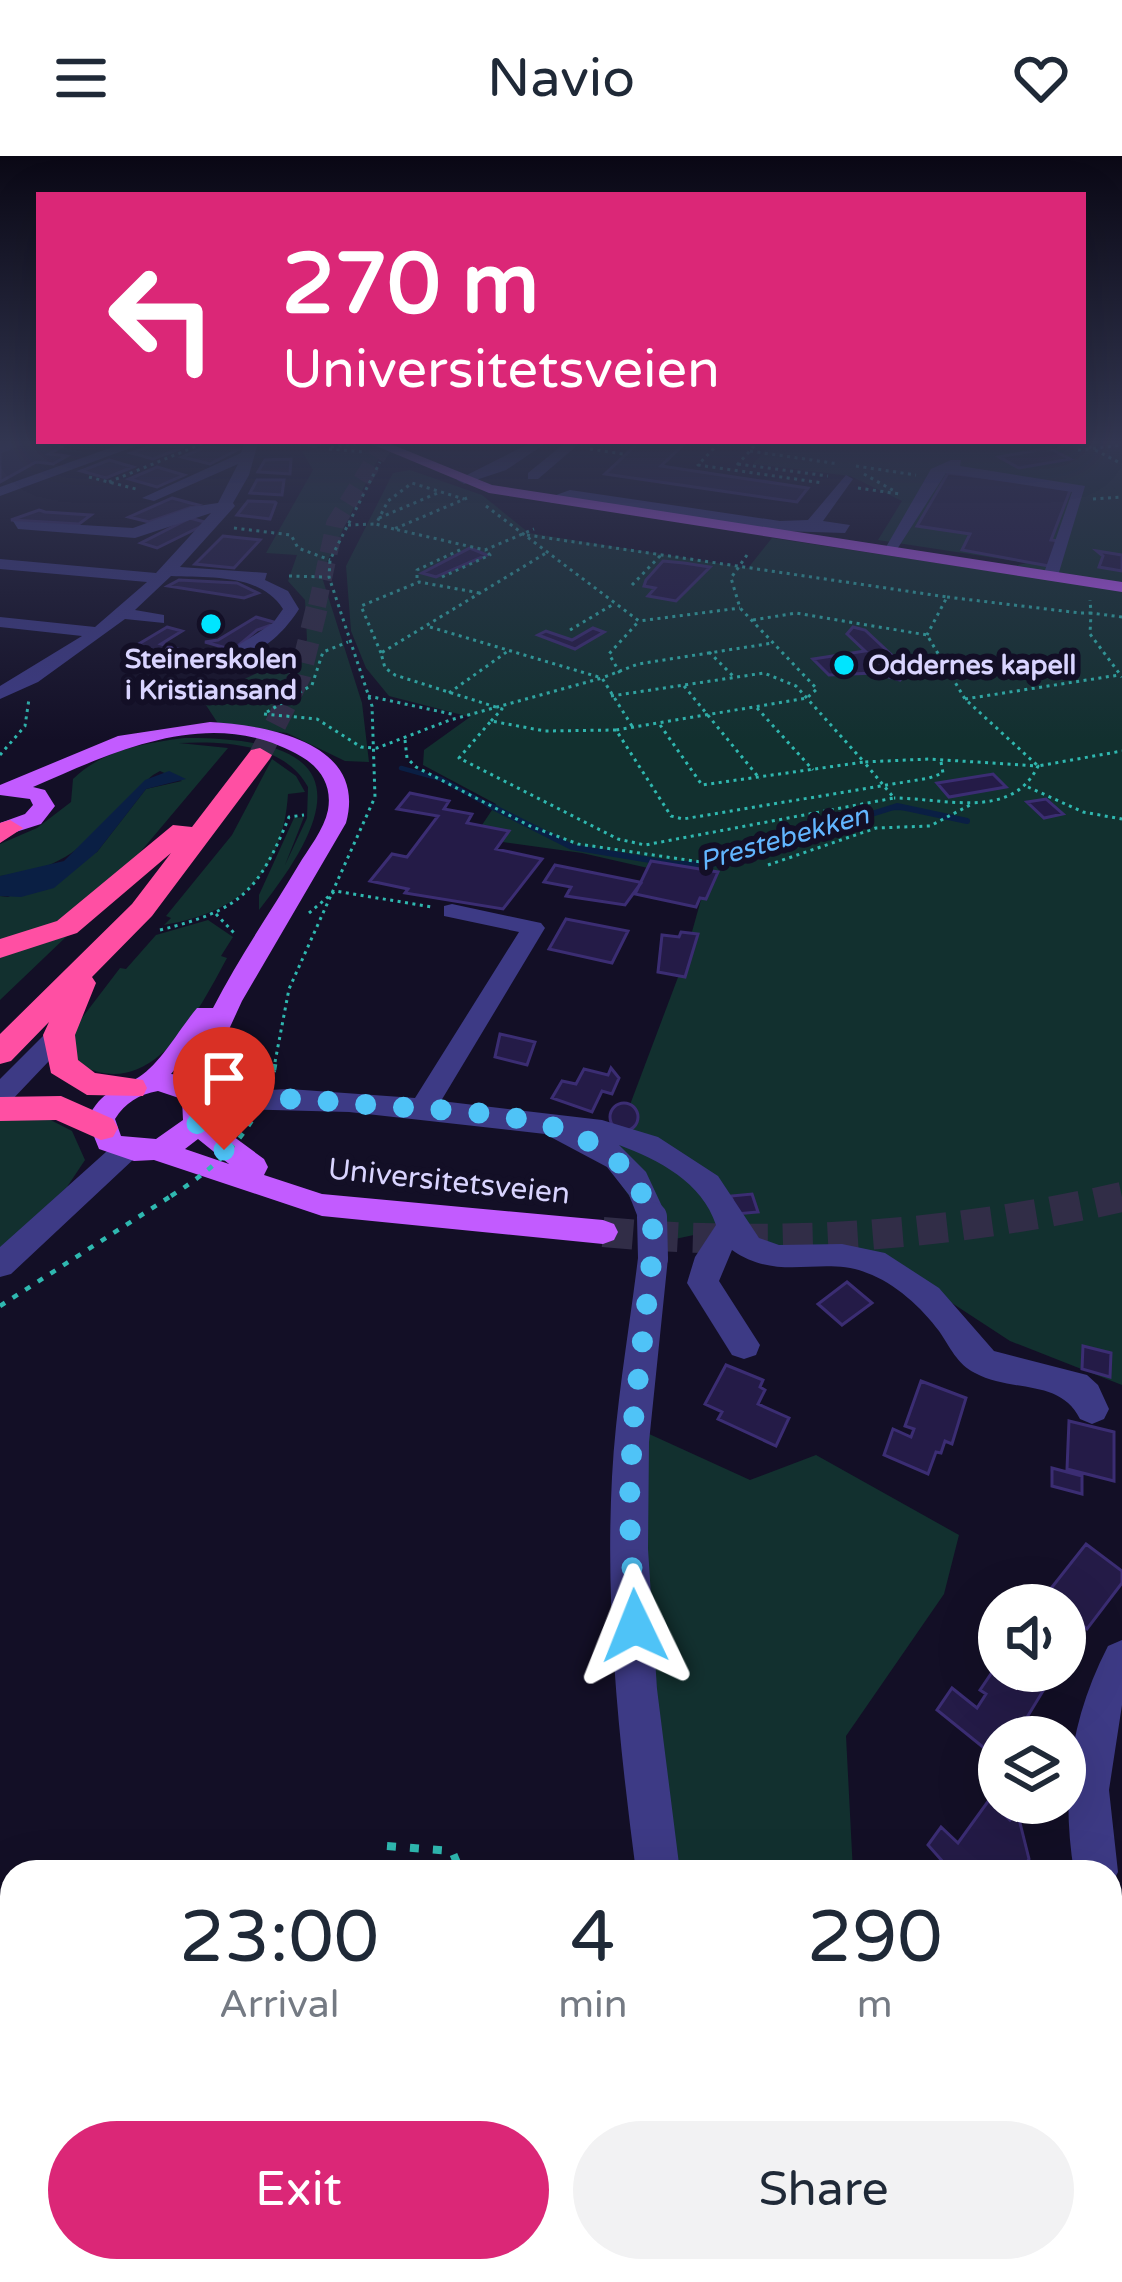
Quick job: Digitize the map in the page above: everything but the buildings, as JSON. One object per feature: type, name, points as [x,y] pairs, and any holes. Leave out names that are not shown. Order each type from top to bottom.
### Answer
[{"type":"highway","points":[[0,1020],[88,935],[251,753],[190,852],[94,961],[0,1053]]},
{"type":"highway","points":[[0,949],[67,927],[182,831]]},
{"type":"highway","points":[[94,961],[59,1035],[58,1057],[67,1073],[87,1084],[140,1086]]},
{"type":"highway","points":[[0,1109],[61,1108],[127,1143]]},
{"type":"main road","points":[[867,542],[888,550],[1119,586]]},
{"type":"main road","points":[[3,790],[106,745],[194,729],[237,730],[285,740],[317,758],[337,781],[340,802],[334,824],[229,1001],[180,1140],[127,1143],[105,1110],[140,1086],[211,1006],[316,837],[328,809],[325,783],[308,761],[277,745],[192,734],[146,741],[92,759],[56,781],[42,798],[38,815],[3,831]]},
{"type":"main road","points":[[3,790],[25,790],[42,798]]},
{"type":"main road","points":[[140,1086],[195,1104]]},
{"type":"main road","name":"Universitetsveien","points":[[127,1143],[322,1205],[603,1232],[334,1195],[262,1172],[224,1150],[195,1104]]},
{"type":"street","points":[[32,566],[61,542]]},
{"type":"street","points":[[0,693],[28,682],[98,632],[194,542]]},
{"type":"street","points":[[888,550],[893,542]]},
{"type":"street","points":[[1051,576],[1063,542]]},
{"type":"street","points":[[0,564],[284,576]]},
{"type":"street","points":[[240,652],[279,627],[291,609],[282,595],[245,576]]},
{"type":"street","points":[[120,613],[158,619]]},
{"type":"street","points":[[0,622],[98,632]]},
{"type":"street","points":[[422,1109],[533,928],[452,911]]},
{"type":"street","points":[[0,1095],[59,1035]]},
{"type":"street","points":[[195,1104],[269,1095],[614,1132],[683,1166],[719,1197],[730,1229],[743,1243],[790,1261],[852,1257],[874,1262],[934,1305],[978,1359],[1018,1376],[1063,1379],[1079,1386],[1092,1409]]},
{"type":"street","points":[[558,1127],[622,1164],[639,1184],[652,1217],[629,1509],[636,1661],[657,1860]]},
{"type":"street","points":[[0,1265],[127,1143]]},
{"type":"street","points":[[730,1229],[710,1257],[703,1283],[744,1345]]},
{"type":"street","points":[[1095,1860],[1088,1764],[1094,1721],[1122,1660]]},
{"type":"path","points":[[296,542],[298,548],[330,560]]},
{"type":"path","points":[[0,1306],[214,1168],[242,1140],[267,1100],[289,989],[373,807],[377,748],[368,696],[328,577],[339,542]]},
{"type":"path","points":[[438,578],[490,555],[452,542]]},
{"type":"path","points":[[485,550],[505,542]]},
{"type":"path","points":[[533,542],[639,621],[740,608]]},
{"type":"path","points":[[573,542],[741,563],[946,597],[1122,617]]},
{"type":"path","points":[[417,578],[426,565],[468,546]]},
{"type":"path","points":[[696,560],[706,549]]},
{"type":"path","points":[[381,653],[546,553]]},
{"type":"path","points":[[632,585],[661,555]]},
{"type":"path","points":[[491,721],[545,731],[616,730],[807,698],[817,689],[740,608],[730,578],[747,555]]},
{"type":"path","points":[[284,576],[328,577]]},
{"type":"path","points":[[480,593],[438,578],[417,578],[361,606],[385,668],[502,710]]},
{"type":"path","points":[[946,597],[927,635],[937,660],[965,699],[1038,766]]},
{"type":"path","points":[[569,630],[612,605]]},
{"type":"path","points":[[753,620],[796,613],[927,635]]},
{"type":"path","points":[[965,699],[1121,676],[1090,634],[1091,613]]},
{"type":"path","points":[[620,674],[609,654],[639,621]]},
{"type":"path","points":[[427,626],[602,679],[632,726]]},
{"type":"path","points":[[262,714],[307,690],[327,647],[350,642]]},
{"type":"path","points":[[773,643],[638,664],[620,674],[522,698],[502,710],[460,751],[468,766],[618,839],[645,845],[894,798],[972,804]]},
{"type":"path","points":[[449,693],[509,650]]},
{"type":"path","points":[[709,652],[735,678]]},
{"type":"path","points":[[610,696],[764,673],[796,686],[894,798]]},
{"type":"path","points":[[0,754],[26,726],[28,682]]},
{"type":"path","points":[[683,685],[760,779]]},
{"type":"path","points":[[368,696],[462,717]]},
{"type":"path","points":[[755,706],[813,770]]},
{"type":"path","points":[[377,748],[462,717],[502,710]]},
{"type":"path","points":[[658,722],[702,785],[919,754],[941,762],[1038,766],[1122,751]]},
{"type":"path","points":[[616,730],[671,816],[683,819],[943,773],[941,762]]},
{"type":"path","points":[[405,740],[407,758],[416,767],[530,826],[578,844],[700,862],[808,831],[818,841]]},
{"type":"path","points":[[1026,786],[1038,766]]},
{"type":"path","points":[[768,865],[818,841],[876,829],[929,826],[972,804],[1026,786],[1049,794],[1075,813],[1122,819]]},
{"type":"path","points":[[160,930],[216,914],[255,893],[289,817],[304,814]]},
{"type":"path","points":[[334,891],[452,911]]},
{"type":"path","points":[[306,917],[334,891]]},
{"type":"path","points":[[216,914],[235,934]]},
{"type":"path","points":[[234,1044],[236,1070],[256,1084]]},
{"type":"path","points":[[387,1846],[452,1851],[456,1860]]},
{"type":"green space","points":[[272,542],[337,542],[321,574],[362,703],[369,762],[345,761],[287,733],[219,725],[202,699],[295,655],[307,640],[305,600],[288,581],[297,555],[266,553]]},
{"type":"green space","points":[[358,542],[587,542],[748,568],[769,542],[800,542],[990,571],[1027,563],[892,542],[1122,542],[1122,1385],[1010,1341],[880,1256],[786,1251],[722,1229],[661,1242],[593,1144],[622,1126],[683,964],[702,896],[683,876],[582,853],[480,839],[466,849],[496,804],[423,765],[424,750],[470,717],[389,696],[366,668],[351,631],[346,566]]},
{"type":"green space","points":[[184,738],[237,740],[275,749],[301,762],[315,781],[317,806],[308,835],[259,910],[259,895],[294,818],[304,817],[285,865],[307,818],[308,787],[297,772],[268,753],[233,744],[179,743],[228,748],[137,856],[56,925],[0,943],[0,896],[8,897],[97,852],[146,789],[182,781],[160,771],[153,775],[70,854],[28,872],[0,876],[0,844],[37,828],[71,802],[73,779],[97,761]]},
{"type":"green space","points":[[272,759],[296,776],[305,792],[288,794],[277,846],[266,867],[252,885],[214,911],[164,925],[171,918],[166,916],[232,835]]},
{"type":"green space","points":[[208,920],[233,937],[221,956],[227,958],[202,1003],[169,1047],[128,1072],[104,1073],[77,1063],[72,1031],[120,968],[126,969],[156,935]]},
{"type":"green space","points":[[68,935],[0,1000],[0,956]]},
{"type":"green space","points":[[41,1115],[72,1131],[85,1160],[67,1187],[0,1248],[0,1119]]},
{"type":"green space","points":[[636,1428],[750,1480],[816,1455],[959,1535],[944,1594],[846,1736],[852,1860],[670,1860]]},
{"type":"water","points":[[169,771],[186,779],[146,789],[97,852],[54,888],[21,897],[0,896],[0,876],[64,861],[145,780]]},
{"type":"waterway","name":"Prestebekken","points":[[401,768],[441,779],[494,808]]},
{"type":"waterway","name":"Prestebekken","points":[[489,805],[572,847],[674,864],[713,864],[897,806],[906,808]]},
{"type":"waterway","name":"Prestebekken","points":[[891,808],[906,808]]},
{"type":"waterway","name":"Prestebekken","points":[[906,808],[967,821]]},
{"type":"tunnel","points":[[317,606],[331,542]]},
{"type":"tunnel","points":[[260,755],[300,676],[318,603]]},
{"type":"tunnel","points":[[603,1232],[734,1239],[864,1235],[993,1221],[1122,1197]]},
{"type":"place","name":"Steinerskolen i Kristiansand","points":[[211,624]]},
{"type":"place","name":"Oddernes kapell","points":[[844,665]]},
{"type":"route","points":[[224,1150],[197,1124],[200,1101],[269,1095],[530,1121],[582,1136],[622,1164],[639,1184],[651,1211],[654,1240],[633,1424],[629,1509],[635,1626]]}]
